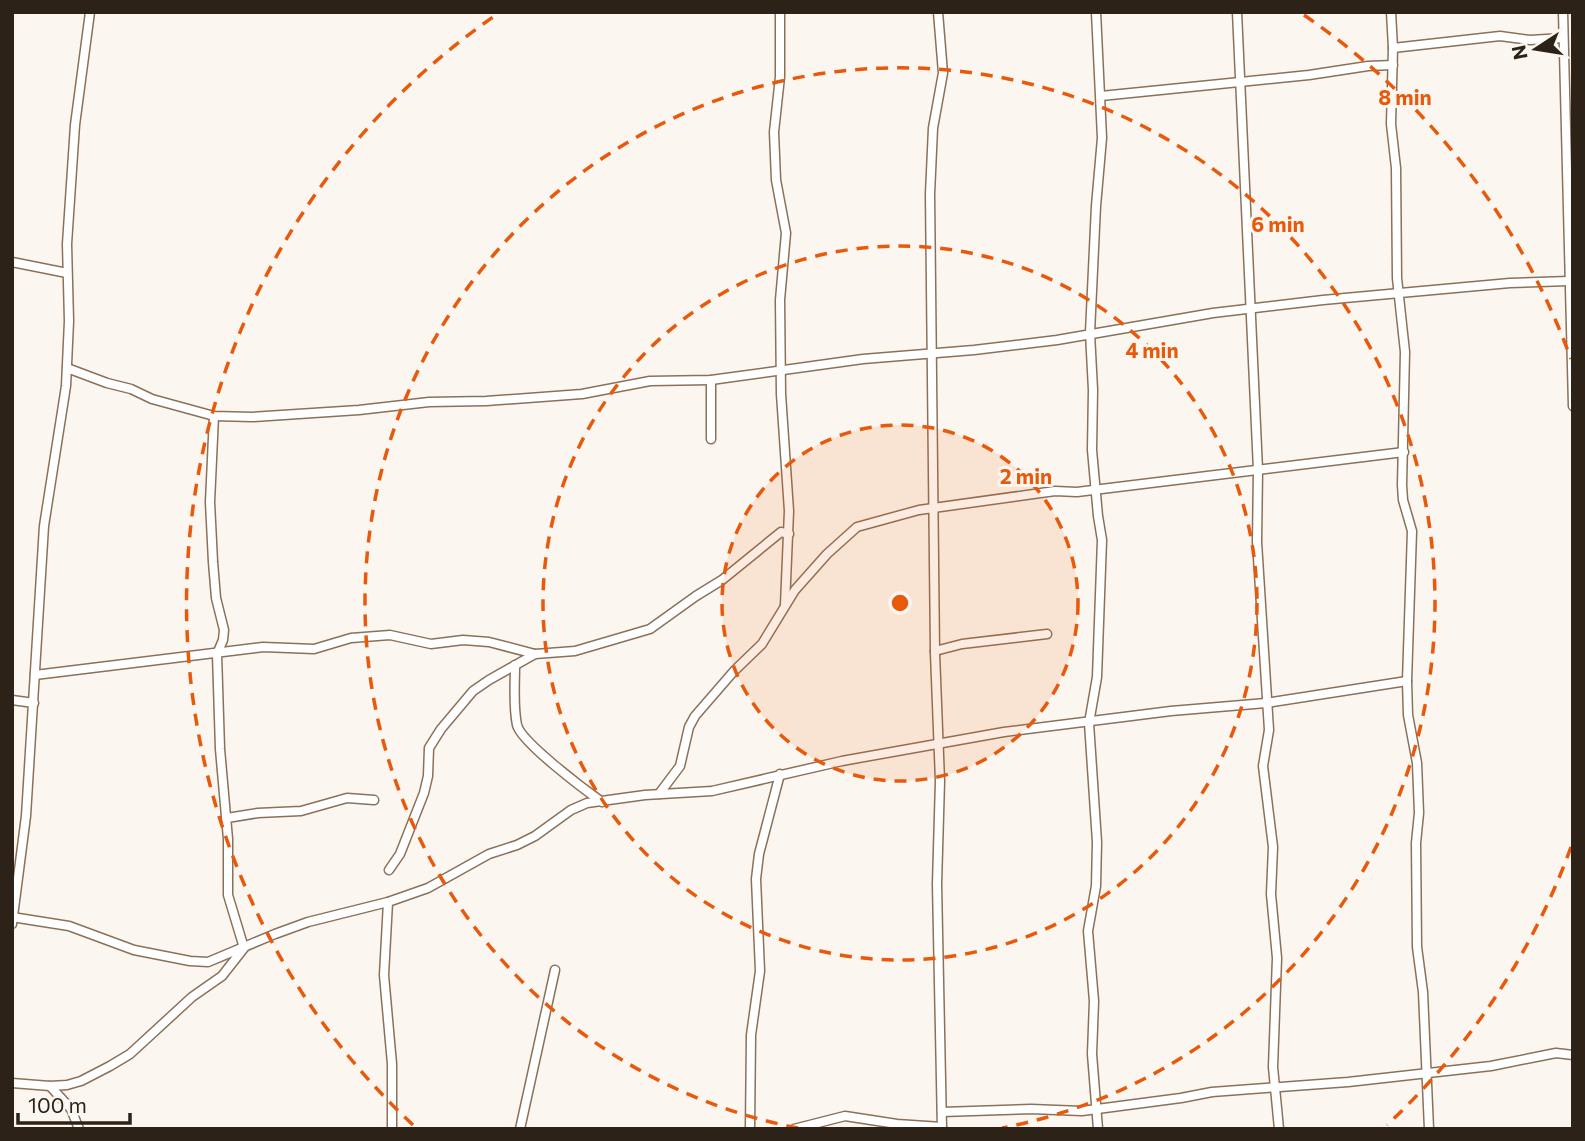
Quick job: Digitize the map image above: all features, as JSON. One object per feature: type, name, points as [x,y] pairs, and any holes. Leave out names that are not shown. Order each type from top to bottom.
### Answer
[{"type":"street","points":[[90,12],[75,125],[67,273],[67,368],[58,445],[44,526],[26,816],[17,845],[13,919],[55,923],[118,945],[199,963],[218,960],[309,922],[388,902],[428,888],[489,854],[535,836],[579,806],[659,794],[712,791],[842,761],[1004,732],[1171,711],[1266,704],[1407,681]]},
{"type":"street","points":[[780,12],[780,77],[774,132],[776,180],[786,233],[780,300],[789,534],[784,608]]},
{"type":"street","points":[[794,1129],[834,1118],[855,1116],[878,1122],[942,1128],[937,884],[940,745],[936,651],[931,149],[943,73],[938,12]]},
{"type":"street","points":[[1096,12],[1101,96],[1101,162],[1096,206],[1090,333],[1092,450],[1102,540],[1097,677],[1089,723],[1097,852],[1096,886],[1089,918],[1088,940],[1094,1001],[1092,1054],[1098,1129]]},
{"type":"street","points":[[1237,12],[1258,470],[1257,542],[1269,730],[1263,766],[1273,847],[1271,894],[1277,958],[1273,1056],[1279,1129]]},
{"type":"street","points":[[1391,12],[1391,124],[1396,168],[1399,294],[1405,352],[1403,500],[1412,531],[1407,681],[1418,773],[1417,947],[1423,992],[1429,1129]]},
{"type":"street","points":[[1563,12],[1573,406]]},
{"type":"street","points":[[1393,48],[1500,36],[1530,40],[1563,38]]},
{"type":"street","points":[[1101,96],[1393,65]]},
{"type":"street","points":[[12,262],[67,273]]},
{"type":"street","points":[[67,368],[131,389],[152,399],[214,416],[252,417],[429,402],[582,394],[650,381],[712,380],[933,353],[974,351],[1323,300],[1569,281]]},
{"type":"street","points":[[711,439],[712,380]]},
{"type":"street","points":[[214,416],[210,502],[216,598],[224,630],[217,654],[220,749],[227,818],[228,895],[244,948]]},
{"type":"street","points":[[659,794],[680,766],[695,716],[734,671],[762,644],[795,590],[857,527],[934,508],[1055,491],[1077,492],[1404,452]]},
{"type":"street","points":[[35,675],[263,647],[314,649],[351,638],[390,635],[431,644],[463,640],[489,642],[535,654],[575,651],[650,629],[722,580],[781,532],[789,534]]},
{"type":"street","points":[[936,651],[962,644],[1047,634]]},
{"type":"street","points":[[389,870],[400,854],[424,793],[429,748],[433,741],[473,691],[535,654]]},
{"type":"street","points":[[515,665],[519,731],[602,802]]},
{"type":"street","points":[[12,700],[34,703]]},
{"type":"street","points":[[750,1129],[751,1035],[760,971],[756,878],[759,854],[780,774]]},
{"type":"street","points":[[227,818],[301,810],[347,798],[374,800]]},
{"type":"street","points":[[388,902],[384,975],[392,1064],[392,1129]]},
{"type":"street","points":[[12,1083],[50,1086],[81,1081],[130,1054],[187,1001],[222,976],[244,948]]},
{"type":"street","points":[[520,1129],[555,970]]},
{"type":"street","points":[[942,1112],[1031,1109],[1082,1111],[1227,1090],[1275,1088],[1491,1066],[1556,1053],[1573,1055]]},
{"type":"street","points":[[50,1086],[71,1109],[79,1129]]}]
